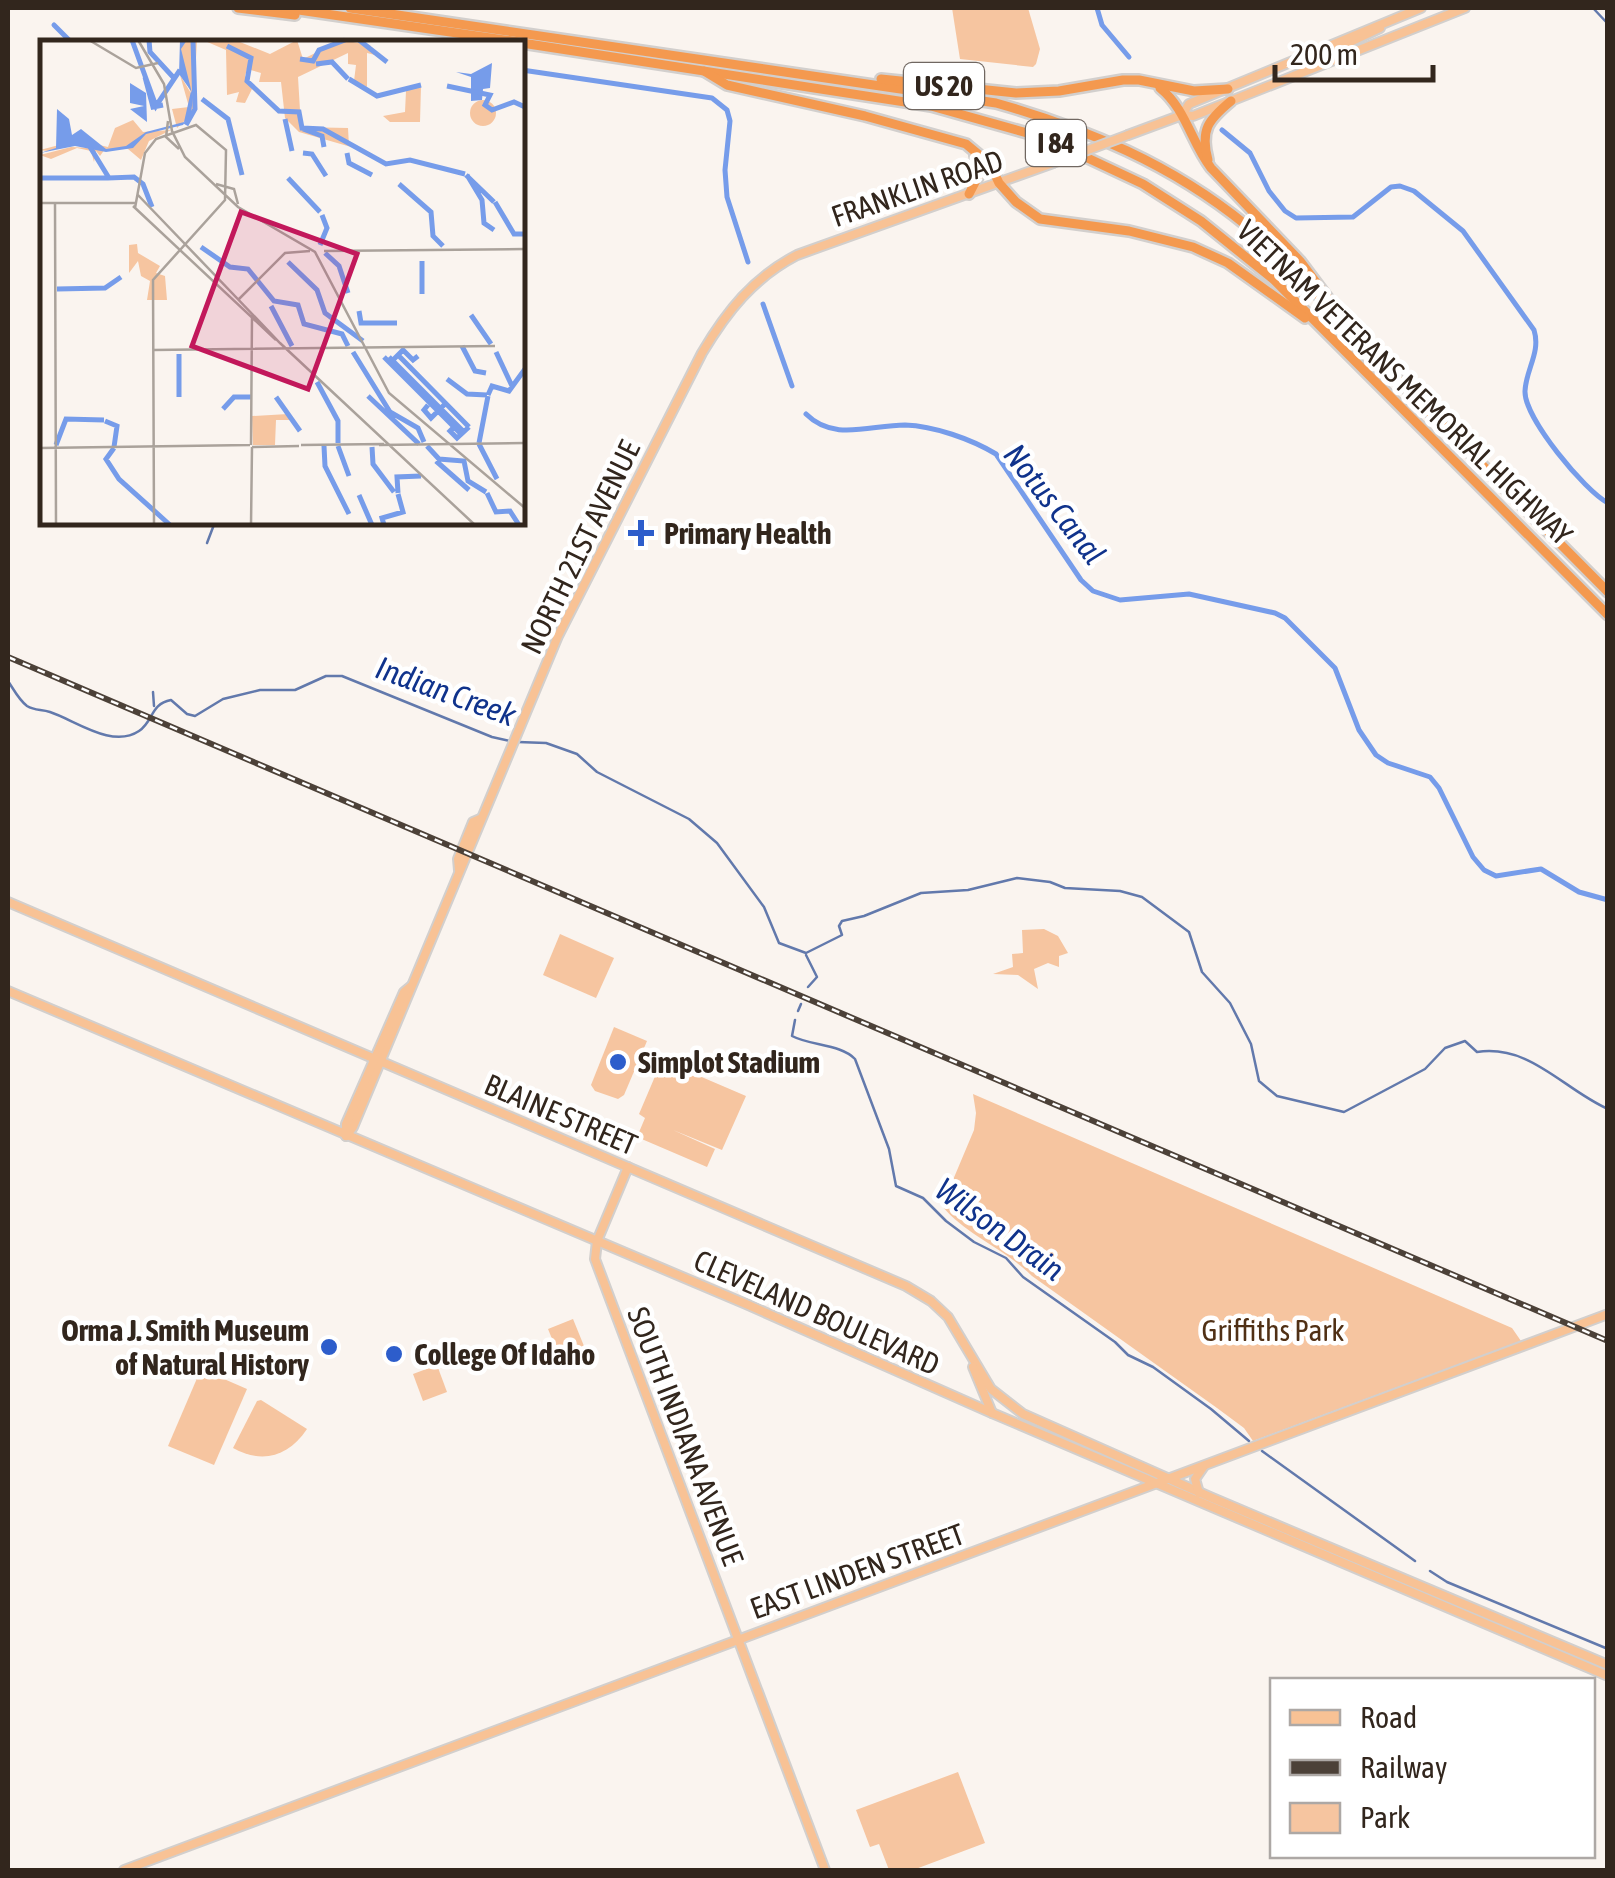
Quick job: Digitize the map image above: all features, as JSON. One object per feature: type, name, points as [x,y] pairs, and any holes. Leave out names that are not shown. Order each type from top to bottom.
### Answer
[{"type":"highway","points":[[238,8],[388,24]]},
{"type":"highway","name":"VIETNAM VETERANS MEMORIAL HIGHWAY","points":[[285,8],[500,40]]},
{"type":"highway","name":"VIETNAM VETERANS MEMORIAL HIGHWAY","points":[[350,8],[996,103],[1072,125],[1134,154],[1246,225],[1608,592]]},
{"type":"highway","name":"VIETNAM VETERANS MEMORIAL HIGHWAY","points":[[525,44],[947,110],[1018,129],[1099,161],[1174,202],[1273,279],[1608,615]]},
{"type":"highway","name":"US 20","points":[[700,69],[727,84],[966,144],[990,164],[999,184]]},
{"type":"highway","name":"US 20","points":[[823,76],[1016,93],[1058,91],[1123,80],[1194,91],[1228,88]]},
{"type":"highway","points":[[1156,86],[1178,106],[1211,168],[1300,260],[1361,343]]},
{"type":"highway","points":[[1211,168],[1204,129],[1209,119],[1231,101]]},
{"type":"highway","points":[[942,138],[978,159],[981,171],[969,194]]},
{"type":"highway","points":[[999,184],[1026,211],[1040,219],[1161,237],[1228,264],[1288,304],[1350,354]]},
{"type":"main road","name":"FRANKLIN ROAD","points":[[1182,115],[1189,104],[1422,8]]},
{"type":"main road","name":"FRANKLIN ROAD","points":[[702,353],[740,298],[784,262],[814,248],[1182,115],[1193,116],[1465,8]]},
{"type":"main road","points":[[1326,63],[1325,54],[1374,33],[1392,20]]},
{"type":"main road","name":"NORTH 21ST AVENUE","points":[[346,1136],[459,870],[458,859],[473,822],[480,819],[558,636],[702,353]]},
{"type":"main road","name":"BLAINE STREET","points":[[8,902],[923,1295],[948,1318],[971,1358],[1005,1402],[1050,1427]]},
{"type":"main road","name":"CLEVELAND BOULEVARD","points":[[8,991],[992,1413],[1129,1470],[1199,1492],[1608,1665]]},
{"type":"main road","points":[[597,1241],[628,1167]]},
{"type":"main road","name":"SOUTH INDIANA AVENUE","points":[[597,1241],[596,1258],[825,1870]]},
{"type":"main road","name":"EAST LINDEN STREET","points":[[124,1870],[1608,1314]]},
{"type":"main road","points":[[971,1358],[992,1413]]},
{"type":"main road","points":[[969,1403],[979,1397],[982,1388]]},
{"type":"main road","name":"CLEVELAND BOULEVARD","points":[[1050,1427],[1608,1676]]},
{"type":"main road","points":[[1199,1492],[1195,1478],[1206,1464]]},
{"type":"main road","points":[[1127,1494],[1134,1482],[1129,1470]]},
{"type":"green space","points":[[952,8],[1028,8],[1040,49],[1036,64],[1033,67],[960,59]]},
{"type":"green space","points":[[1044,929],[1058,936],[1068,953],[1059,956],[1059,967],[1048,963],[1034,969],[1038,989],[1018,975],[993,974],[1013,967],[1012,954],[1023,953],[1022,930]]},
{"type":"green space","points":[[560,934],[614,958],[596,998],[543,975]]},
{"type":"green space","name":"Simplot Stadium","points":[[614,1027],[647,1041],[624,1095],[618,1099],[595,1091],[591,1085]]},
{"type":"green space","points":[[662,1060],[746,1096],[722,1150],[673,1130],[715,1149],[707,1167],[637,1137],[645,1118],[639,1114]]},
{"type":"green space","name":"Griffiths Park","points":[[973,1094],[1512,1328],[1521,1341],[1253,1441],[1244,1428],[963,1226],[942,1206],[974,1130]]},
{"type":"green space","points":[[573,1319],[584,1346],[559,1356],[548,1329]]},
{"type":"green space","points":[[437,1365],[447,1392],[423,1401],[413,1374]]},
{"type":"green space","points":[[201,1369],[247,1389],[214,1465],[168,1446]]},
{"type":"green space","points":[[261,1400],[307,1429],[292,1446],[274,1455],[254,1456],[233,1448]]},
{"type":"green space","points":[[958,1772],[985,1843],[913,1870],[889,1870],[879,1844],[870,1847],[856,1810]]},
{"type":"waterway","points":[[1097,8],[1102,25],[1129,57]]},
{"type":"waterway","points":[[1593,8],[1608,24]]},
{"type":"waterway","name":"Notus Canal","points":[[54,25],[69,40]]},
{"type":"waterway","name":"Notus Canal","points":[[525,70],[712,98],[727,110],[727,197],[748,262]]},
{"type":"waterway","points":[[1222,130],[1250,153],[1269,191],[1296,218],[1353,217],[1391,187],[1400,186],[1414,191],[1463,231],[1534,330],[1536,346],[1525,391],[1534,418],[1571,469],[1608,503]]},
{"type":"waterway","name":"Notus Canal","points":[[763,304],[792,386]]},
{"type":"waterway","name":"Notus Canal","points":[[806,414],[817,423],[840,430],[905,425],[928,428],[964,438],[996,454],[1081,580],[1093,591],[1120,600],[1189,594],[1285,618],[1335,668],[1359,730],[1376,755],[1430,777],[1439,788],[1473,857],[1484,870],[1496,876],[1541,869],[1579,892],[1608,900]]},
{"type":"waterway","points":[[207,543],[214,525]]},
{"type":"waterway","name":"Indian Creek","points":[[8,681],[30,708],[117,737],[139,731],[159,705],[171,700],[195,716],[223,699],[260,690],[295,690],[326,676],[342,676],[510,741]]},
{"type":"waterway","points":[[153,692],[154,706]]},
{"type":"waterway","name":"Indian Creek","points":[[518,742],[546,743],[577,754],[597,772],[689,819],[717,843],[764,907],[779,943],[806,953],[842,935],[842,921],[921,893],[968,890],[1017,878],[1065,888],[1120,891],[1142,897],[1189,932],[1202,972],[1230,1003],[1251,1044],[1259,1081],[1277,1096],[1344,1112],[1425,1069],[1445,1048],[1465,1041],[1477,1052],[1496,1051],[1530,1061],[1608,1109]]},
{"type":"waterway","name":"Wilson Drain","points":[[806,955],[817,977],[808,987]]},
{"type":"waterway","name":"Wilson Drain","points":[[798,1011],[801,1004]]},
{"type":"waterway","name":"Wilson Drain","points":[[795,1020],[792,1036],[842,1050],[855,1059],[889,1149],[896,1186],[923,1198],[974,1242],[1006,1258],[1023,1277],[1128,1355],[1153,1367],[1211,1409],[1249,1441]]},
{"type":"waterway","name":"Wilson Drain","points":[[1262,1451],[1415,1561]]},
{"type":"waterway","name":"Wilson Drain","points":[[1430,1571],[1447,1582],[1608,1649]]},
{"type":"railway","points":[[8,657],[1608,1341]]},
{"type":"place","name":"Primary Health","points":[[641,533]]},
{"type":"place","name":"Simplot Stadium","points":[[618,1062]]},
{"type":"place","name":"Orma J. Smith Museum of Natural History","points":[[329,1347]]},
{"type":"place","name":"College Of Idaho","points":[[394,1354]]}]
